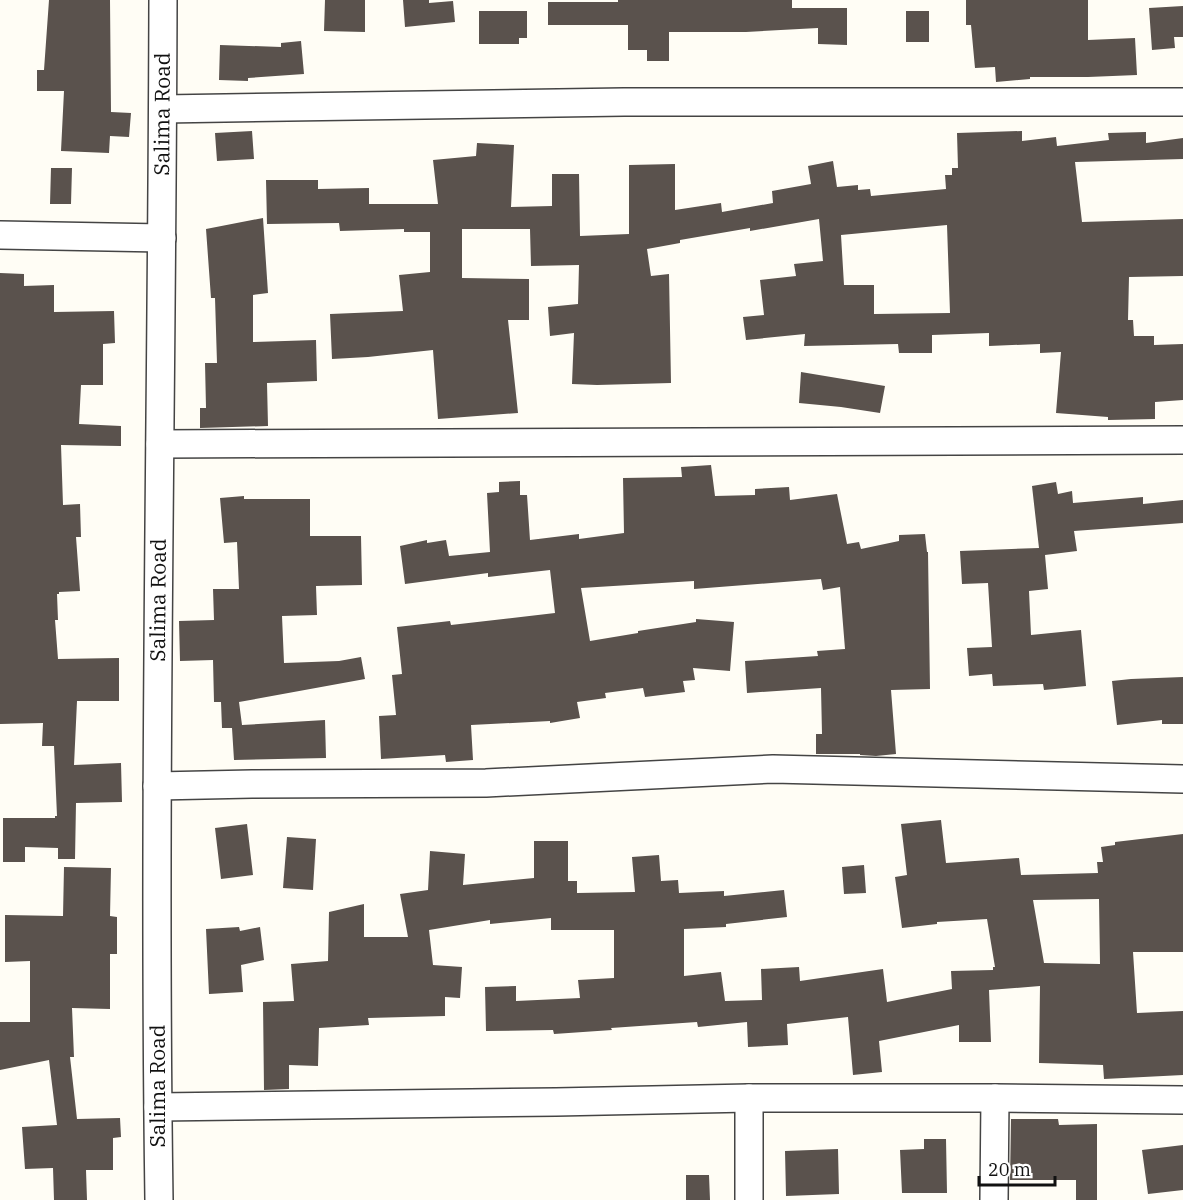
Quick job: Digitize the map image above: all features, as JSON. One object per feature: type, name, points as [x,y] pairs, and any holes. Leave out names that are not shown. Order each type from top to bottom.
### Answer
[{"type":"street","name":"Salima Road","points":[[159,1200],[157,786],[163,0]]},
{"type":"street","points":[[162,109],[624,102],[1183,102]]},
{"type":"street","points":[[0,235],[162,238]]},
{"type":"street","points":[[160,444],[1183,440]]},
{"type":"street","points":[[157,786],[486,783],[773,769],[1183,779]]},
{"type":"street","points":[[748,1098],[749,1200]]},
{"type":"street","points":[[158,1107],[748,1098],[1183,1100]]},
{"type":"street","points":[[994,1200],[995,1098]]},
{"type":"building","points":[[49,0],[110,0],[111,112],[131,113],[129,137],[110,136],[109,153],[61,151],[64,91],[37,91],[37,70],[44,70]]},
{"type":"building","points":[[325,0],[365,0],[365,32],[324,31]]},
{"type":"building","points":[[403,0],[429,0],[429,3],[453,1],[455,22],[405,27]]},
{"type":"building","points":[[618,0],[792,0],[792,8],[847,8],[847,45],[818,44],[818,28],[746,32],[669,32],[669,61],[647,61],[647,50],[628,50],[628,25],[548,25],[548,2],[618,2]]},
{"type":"building","points":[[966,0],[1088,0],[1088,40],[1135,38],[1137,75],[1030,77],[1030,79],[996,82],[995,67],[975,68],[971,25],[966,25]]},
{"type":"building","points":[[1183,6],[1183,37],[1174,37],[1175,48],[1152,50],[1149,8]]},
{"type":"building","points":[[479,11],[527,11],[527,38],[519,38],[519,44],[479,44]]},
{"type":"building","points":[[906,11],[929,11],[929,42],[906,42]]},
{"type":"building","points":[[301,41],[304,74],[248,78],[248,81],[219,80],[220,45],[281,47],[281,43]]},
{"type":"building","points":[[252,131],[254,159],[217,161],[215,133]]},
{"type":"building","points":[[1022,131],[1022,141],[1056,137],[1057,146],[1109,140],[1108,133],[1146,132],[1146,143],[1183,138],[1183,159],[1075,162],[1082,222],[1183,219],[1183,276],[1129,277],[1128,320],[1133,320],[1134,336],[1154,336],[1154,345],[1183,344],[1183,400],[1155,402],[1155,419],[1108,420],[1108,417],[1056,413],[1061,352],[1040,353],[1040,344],[989,346],[989,333],[932,335],[932,353],[899,353],[898,344],[804,346],[805,334],[746,340],[743,317],[764,315],[760,280],[796,276],[794,264],[823,261],[819,219],[680,240],[680,243],[647,249],[651,276],[669,274],[671,383],[572,384],[574,333],[550,336],[548,307],[578,304],[579,265],[531,266],[530,229],[462,229],[462,278],[529,279],[529,320],[508,320],[518,413],[438,419],[433,350],[332,359],[330,314],[403,311],[399,275],[430,272],[430,232],[404,232],[404,229],[340,231],[339,223],[267,224],[266,180],[318,180],[318,189],[369,188],[369,204],[438,204],[433,160],[476,156],[477,143],[514,145],[511,207],[552,206],[552,174],[579,174],[580,236],[629,234],[629,165],[675,164],[675,210],[721,203],[722,212],[773,203],[772,191],[811,184],[808,166],[833,161],[837,187],[858,185],[858,190],[870,189],[871,196],[946,189],[945,175],[952,175],[952,168],[958,168],[957,133]],"holes":[[[947,225],[950,313],[874,314],[874,285],[844,285],[841,235]]]},
{"type":"building","points":[[51,168],[72,168],[71,204],[50,204]]},
{"type":"building","points":[[263,218],[268,293],[253,295],[253,342],[316,340],[317,381],[267,383],[268,426],[200,428],[200,408],[206,408],[205,363],[217,363],[215,298],[211,298],[206,229]]},
{"type":"building","points":[[0,273],[24,274],[24,286],[54,285],[54,312],[114,311],[115,343],[103,344],[103,385],[81,385],[79,424],[121,426],[121,446],[61,445],[63,505],[80,504],[81,537],[76,537],[80,591],[57,594],[58,620],[55,620],[58,659],[119,658],[119,701],[77,701],[74,765],[121,763],[122,802],[76,803],[75,859],[58,859],[58,848],[25,847],[25,862],[3,862],[3,818],[55,818],[57,816],[54,746],[42,746],[43,723],[0,724]]},
{"type":"building","points":[[801,372],[885,386],[880,413],[799,403]]},
{"type":"building","points":[[711,465],[715,496],[755,495],[755,489],[789,487],[790,500],[837,494],[847,544],[859,542],[861,549],[899,541],[899,535],[925,534],[928,552],[930,689],[891,690],[896,754],[876,756],[816,754],[816,734],[822,734],[821,688],[747,693],[745,661],[818,656],[817,651],[845,649],[840,587],[823,590],[821,579],[694,589],[694,581],[581,588],[590,641],[696,622],[696,619],[734,622],[730,671],[693,668],[695,680],[683,681],[685,692],[645,697],[643,688],[605,693],[606,698],[577,702],[580,718],[550,723],[550,721],[471,725],[473,760],[446,762],[445,755],[381,759],[379,716],[396,715],[392,675],[402,674],[397,627],[450,621],[451,625],[555,613],[550,570],[488,577],[488,573],[405,584],[400,546],[427,540],[427,543],[446,540],[449,556],[490,552],[487,493],[499,492],[499,482],[520,481],[520,495],[527,495],[530,540],[579,534],[579,539],[624,533],[623,478],[682,477],[681,467]]},
{"type":"building","points":[[1056,482],[1058,494],[1072,491],[1073,503],[1143,497],[1143,504],[1183,500],[1183,523],[1074,531],[1077,551],[1045,555],[1048,589],[1029,591],[1031,635],[1081,630],[1086,686],[1044,690],[1043,684],[993,686],[992,674],[969,676],[967,648],[992,647],[988,583],[962,584],[960,551],[1039,548],[1032,486]]},
{"type":"building","points":[[244,496],[244,499],[310,499],[310,536],[361,536],[362,585],[316,586],[317,615],[282,616],[284,663],[339,661],[361,657],[365,679],[239,702],[242,725],[325,720],[326,758],[234,760],[232,728],[222,728],[221,702],[214,702],[213,660],[180,661],[179,621],[214,620],[213,589],[239,589],[237,542],[224,543],[220,498]]},
{"type":"building","points":[[1183,677],[1183,724],[1162,724],[1162,720],[1117,725],[1112,681]]},
{"type":"building","points":[[941,820],[946,863],[1019,858],[1021,875],[1098,873],[1097,862],[1103,862],[1101,847],[1115,845],[1115,842],[1183,834],[1183,952],[1133,952],[1137,1013],[1183,1011],[1183,1075],[1104,1079],[1103,1065],[1039,1063],[1040,986],[989,990],[991,1042],[959,1042],[959,1025],[879,1041],[882,1072],[853,1075],[848,1017],[787,1024],[788,1045],[748,1047],[747,1022],[698,1027],[697,1022],[554,1034],[553,1030],[486,1031],[485,987],[516,986],[516,1001],[580,998],[578,980],[614,978],[614,930],[551,930],[551,918],[490,924],[490,920],[429,930],[433,965],[462,967],[460,998],[445,997],[445,1016],[368,1018],[369,1025],[319,1028],[318,1066],[289,1065],[289,1089],[264,1090],[263,1002],[294,1001],[291,964],[328,961],[329,912],[364,904],[364,937],[408,937],[400,894],[428,890],[430,851],[465,854],[463,885],[534,878],[534,841],[568,841],[568,881],[577,881],[577,893],[635,892],[632,857],[659,855],[661,881],[678,880],[679,893],[724,891],[724,896],[784,890],[787,917],[726,924],[726,927],[684,929],[684,976],[721,972],[725,1001],[762,1000],[761,969],[799,967],[800,981],[883,969],[887,1002],[952,989],[951,971],[993,970],[995,967],[987,919],[937,922],[937,924],[902,928],[895,877],[907,875],[901,824]],"holes":[[[1099,899],[1100,964],[1044,963],[1033,900]]]},
{"type":"building","points":[[247,824],[253,875],[221,879],[215,828]]},
{"type":"building","points":[[287,837],[316,839],[313,890],[283,888]]},
{"type":"building","points":[[864,865],[866,893],[844,894],[842,867]]},
{"type":"building","points":[[64,867],[111,868],[110,916],[117,917],[117,954],[110,954],[110,1009],[72,1008],[74,1057],[70,1057],[77,1119],[120,1118],[121,1137],[113,1138],[113,1170],[86,1170],[87,1200],[54,1200],[53,1168],[25,1169],[22,1127],[57,1125],[49,1060],[0,1070],[0,1022],[30,1022],[30,961],[5,962],[5,915],[63,916]]},
{"type":"building","points":[[239,927],[240,931],[260,927],[264,960],[241,965],[243,992],[209,994],[206,929]]},
{"type":"building","points":[[1011,1119],[1058,1119],[1059,1125],[1097,1124],[1097,1200],[1076,1200],[1076,1180],[1010,1180]]},
{"type":"building","points":[[924,1139],[946,1139],[947,1193],[902,1193],[900,1150],[924,1149]]},
{"type":"building","points":[[1183,1145],[1183,1190],[1148,1194],[1142,1150]]},
{"type":"building","points":[[838,1149],[839,1194],[786,1196],[785,1151]]},
{"type":"building","points":[[686,1175],[709,1175],[710,1200],[686,1200]]}]
